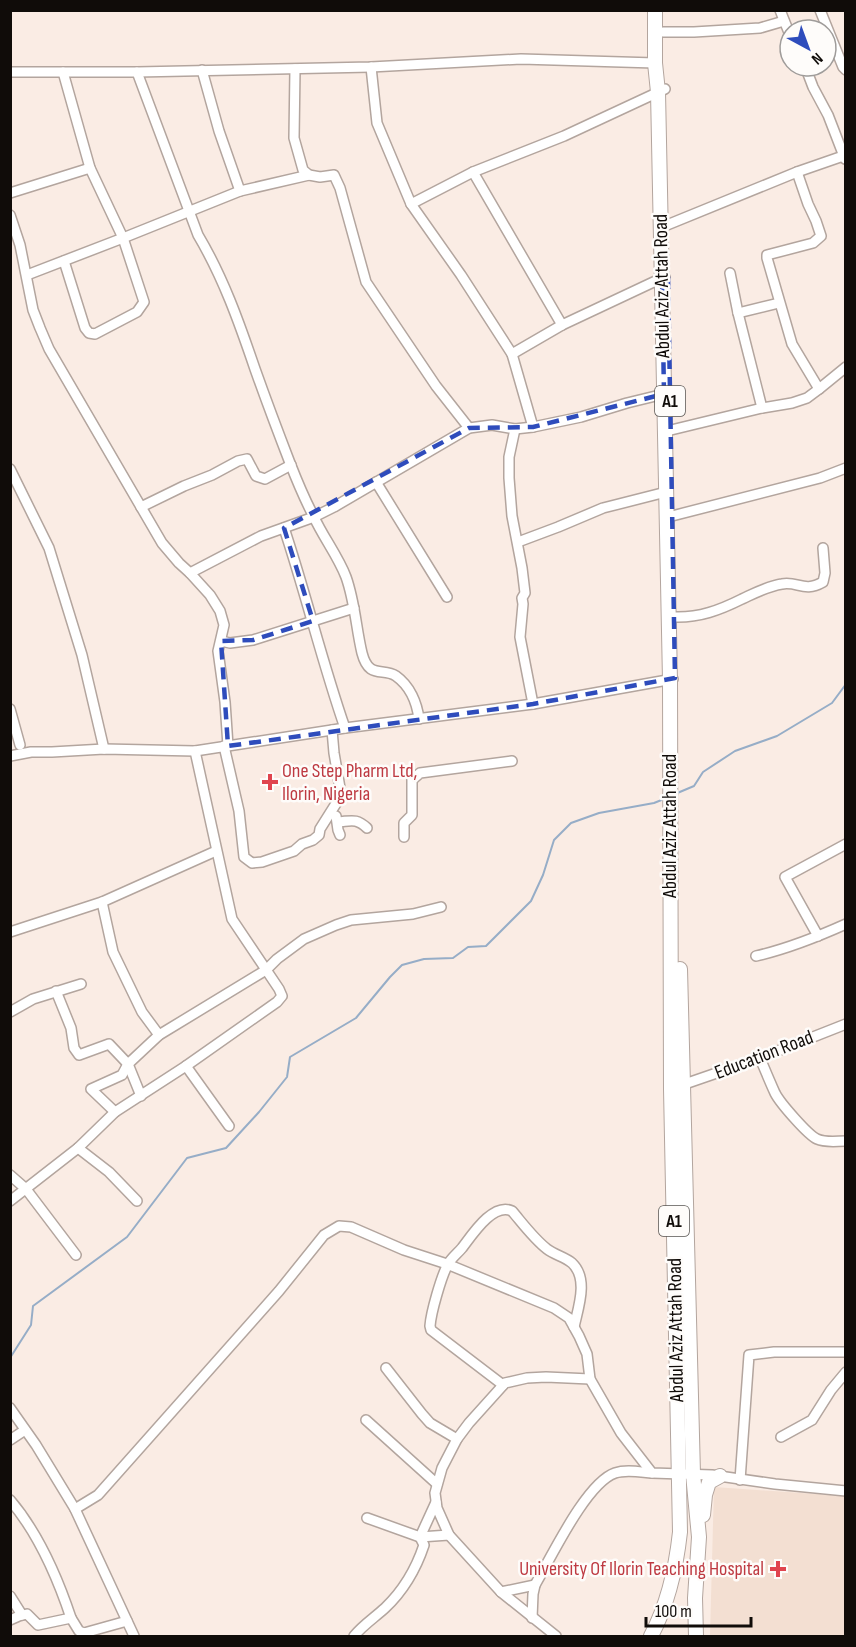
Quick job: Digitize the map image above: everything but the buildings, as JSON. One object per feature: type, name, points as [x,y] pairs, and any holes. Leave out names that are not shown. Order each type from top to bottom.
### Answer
[{"type":"highway","name":"Abdul Aziz Attah Road","points":[[655,10],[655,63],[661,91],[668,225],[664,394],[673,679]]},
{"type":"highway","name":"Abdul Aziz Attah Road","points":[[651,1636],[666,1598],[680,1532],[673,796],[674,617],[661,91],[662,10]]},
{"type":"highway","name":"Abdul Aziz Attah Road","points":[[677,1087],[693,1474],[699,1537],[695,1598],[696,1636]]},
{"type":"highway","points":[[699,1537],[709,1482],[720,1476]]},
{"type":"street","points":[[820,10],[843,67],[846,69]]},
{"type":"street","points":[[663,32],[760,28],[778,23]]},
{"type":"street","points":[[10,72],[295,69],[521,59],[655,63]]},
{"type":"street","points":[[371,67],[377,123],[411,204],[512,354],[532,427]]},
{"type":"street","points":[[295,69],[294,138],[303,170],[309,175]]},
{"type":"street","points":[[202,70],[219,131],[240,191]]},
{"type":"street","points":[[63,72],[90,168],[123,238],[144,302],[137,312],[95,334],[89,333],[85,328],[64,261]]},
{"type":"street","points":[[137,72],[198,235],[212,258],[231,299],[291,465],[314,517],[345,574],[363,655],[367,664],[374,671],[390,673],[401,680],[413,695],[419,719]]},
{"type":"street","points":[[668,225],[797,172],[845,157],[810,78]]},
{"type":"street","points":[[411,204],[473,172],[564,136],[661,91]]},
{"type":"street","points":[[10,193],[90,168]]},
{"type":"street","points":[[473,172],[562,325]]},
{"type":"street","points":[[797,172],[821,236],[813,243],[767,255],[792,344],[819,389]]},
{"type":"street","points":[[27,275],[240,191],[309,175],[320,177],[334,175],[340,188],[366,282],[436,386],[469,428]]},
{"type":"street","points":[[10,215],[20,245],[33,310],[50,349],[162,543],[210,595],[220,611],[224,625],[218,651],[225,702],[226,746],[239,812],[244,857],[252,863],[294,851],[319,835],[324,822],[337,802],[340,788],[332,730]]},
{"type":"street","points":[[730,273],[762,408]]},
{"type":"street","points":[[512,354],[562,325],[665,277]]},
{"type":"street","points":[[738,314],[779,303]]},
{"type":"street","points":[[670,430],[807,398],[846,367]]},
{"type":"street","points":[[190,573],[261,536],[314,517],[469,428],[492,424],[515,429],[532,427],[580,417],[664,394]]},
{"type":"street","points":[[515,429],[509,457],[509,478],[512,516],[525,593],[522,598],[520,637],[533,704]]},
{"type":"street","points":[[141,507],[238,461],[247,459],[256,476],[265,479],[291,465]]},
{"type":"street","points":[[672,516],[820,478],[846,468]]},
{"type":"street","points":[[10,469],[49,548],[82,655],[104,748]]},
{"type":"street","points":[[376,482],[447,597]]},
{"type":"street","points":[[518,542],[603,508],[666,492]]},
{"type":"street","points":[[284,528],[345,728]]},
{"type":"street","points":[[674,617],[690,618],[703,615],[782,584],[790,583],[803,588],[817,586],[823,582],[825,573],[823,548]]},
{"type":"street","points":[[221,642],[253,640],[354,608]]},
{"type":"street","points":[[10,756],[31,752],[104,748],[195,751],[345,728],[533,704],[673,679]]},
{"type":"street","points":[[10,709],[20,745]]},
{"type":"street","points":[[10,740],[31,752]]},
{"type":"street","points":[[10,1201],[78,1148],[115,1112],[186,1066],[277,1002],[282,996],[232,920],[195,751]]},
{"type":"street","points":[[404,837],[404,823],[412,815],[412,780],[415,776],[420,773],[512,761]]},
{"type":"street","points":[[334,808],[340,835]]},
{"type":"street","points":[[338,822],[360,821],[367,828]]},
{"type":"street","points":[[818,936],[785,877],[846,844]]},
{"type":"street","points":[[10,932],[102,902],[216,850]]},
{"type":"street","points":[[102,902],[113,952],[142,1012],[159,1035]]},
{"type":"street","points":[[115,1112],[91,1089],[122,1075],[128,1064],[159,1035],[266,970],[297,943],[351,920],[413,915],[441,907]]},
{"type":"street","points":[[756,956],[818,936],[846,924]]},
{"type":"street","points":[[10,1012],[33,999],[81,984]]},
{"type":"street","points":[[56,991],[71,1028],[74,1048],[79,1055],[109,1044],[128,1064],[141,1096]]},
{"type":"street","name":"Education Road","points":[[677,1087],[760,1058],[846,1024]]},
{"type":"street","points":[[760,1058],[777,1096],[802,1126],[820,1140],[846,1141]]},
{"type":"street","points":[[186,1066],[229,1126]]},
{"type":"street","points":[[78,1148],[109,1172],[137,1201]]},
{"type":"street","points":[[10,1175],[26,1189],[76,1255]]},
{"type":"street","points":[[503,1385],[430,1330],[430,1322],[447,1264],[475,1230],[500,1209],[512,1211],[542,1245],[572,1263],[578,1271],[581,1290],[574,1327]]},
{"type":"street","points":[[75,1509],[98,1495],[279,1291],[324,1235],[339,1226],[351,1227],[404,1250],[447,1264],[554,1308],[569,1318],[587,1354],[590,1379],[621,1433],[651,1473]]},
{"type":"street","points":[[740,1480],[749,1355],[774,1352],[846,1352]]},
{"type":"street","points":[[386,1368],[430,1422],[457,1439]]},
{"type":"street","points":[[781,1437],[812,1420],[831,1390],[846,1372]]},
{"type":"street","points":[[556,1636],[501,1592],[449,1535],[437,1508],[435,1493],[442,1468],[457,1439],[503,1385],[509,1381],[546,1377],[590,1379]]},
{"type":"street","points":[[10,1408],[75,1509],[134,1636]]},
{"type":"street","points":[[366,1420],[437,1484]]},
{"type":"street","points":[[10,1440],[25,1430]]},
{"type":"street","points":[[532,1618],[535,1586],[581,1505],[596,1486],[612,1474],[624,1471],[693,1474],[846,1491]]},
{"type":"street","points":[[10,1500],[28,1523],[41,1546],[79,1632],[84,1634],[127,1621]]},
{"type":"street","points":[[420,1537],[436,1502]]},
{"type":"street","points":[[367,1518],[420,1537],[449,1535]]},
{"type":"street","points":[[354,1636],[386,1607],[411,1578],[424,1545],[420,1537]]},
{"type":"street","points":[[501,1592],[535,1586]]},
{"type":"street","points":[[10,1596],[22,1615]]},
{"type":"street","points":[[10,1620],[27,1614],[38,1625],[71,1618]]},
{"type":"highlighted area","points":[[668,277],[675,678],[533,704],[228,746],[221,641],[253,640],[313,621],[284,528],[469,428],[533,427],[664,394],[662,278]]},
{"type":"shaded area","name":"University Of Ilorin Teaching Hospital","points":[[714,1487],[845,1496],[845,1636],[710,1636]]},
{"type":"waterway","points":[[675,794],[694,786],[703,772],[735,751],[777,736],[832,703],[846,684]]},
{"type":"waterway","points":[[10,1358],[31,1325],[33,1306],[127,1237],[187,1158],[226,1148],[287,1077],[290,1057],[356,1018],[402,965],[424,959],[453,958],[468,947],[486,946],[531,901],[543,875],[554,840],[571,823],[599,813],[654,803],[664,799]]},
{"type":"place","name":"One Step Pharm Ltd, Ilorin, Nigeria","points":[[270,782]]},
{"type":"place","name":"University Of Ilorin Teaching Hospital","points":[[778,1569]]}]
